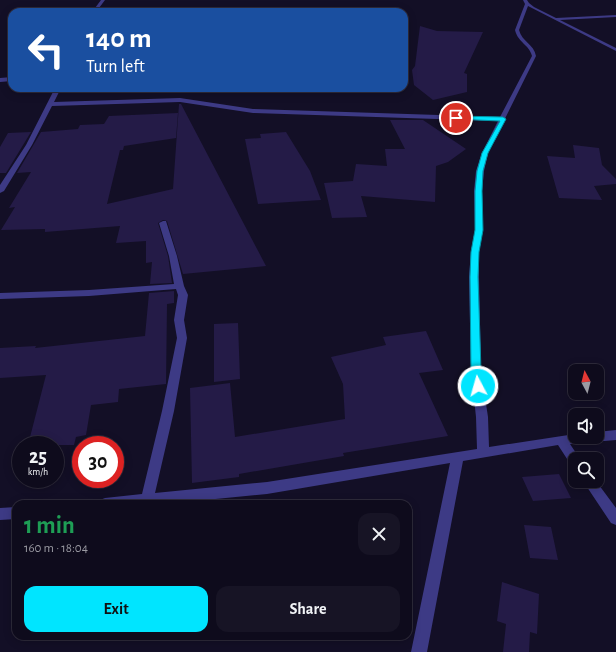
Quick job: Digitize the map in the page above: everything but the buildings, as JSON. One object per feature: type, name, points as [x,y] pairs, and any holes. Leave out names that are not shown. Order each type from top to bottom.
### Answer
[{"type":"street","points":[[97,8],[104,0]]},
{"type":"street","points":[[483,453],[482,417],[476,371],[474,277],[475,252],[479,230],[478,191],[480,171],[485,153],[534,56],[531,47],[520,40],[517,34],[526,2],[616,50]]},
{"type":"street","points":[[556,19],[616,16]]},
{"type":"street","points":[[0,191],[29,145],[56,92]]},
{"type":"street","points":[[51,104],[180,100],[253,111],[503,119]]},
{"type":"street","points":[[163,222],[173,256],[179,286],[183,295],[180,320],[182,338],[168,411],[147,500],[267,488],[568,439]]},
{"type":"street","points":[[0,296],[89,294],[179,286]]},
{"type":"street","points":[[604,436],[616,435]]},
{"type":"street","points":[[561,440],[569,452]]},
{"type":"street","points":[[419,652],[458,457]]},
{"type":"street","points":[[594,488],[616,519]]},
{"type":"street","points":[[0,514],[12,513]]},
{"type":"route","points":[[456,118],[503,119],[485,153],[480,171],[478,191],[479,230],[475,252],[474,277],[476,371],[478,386]]}]
